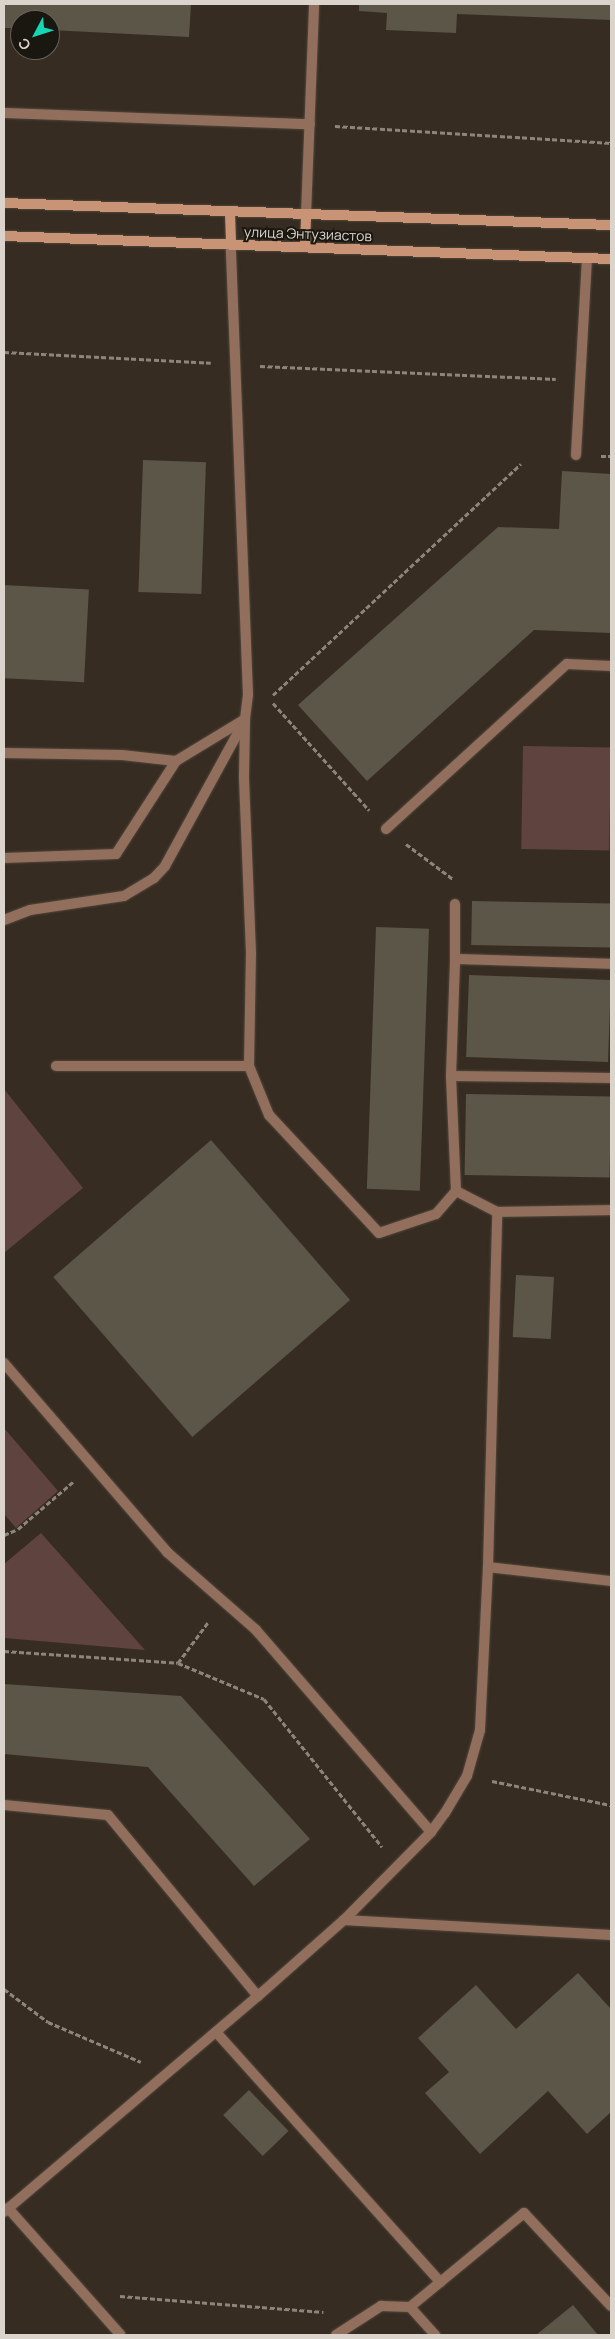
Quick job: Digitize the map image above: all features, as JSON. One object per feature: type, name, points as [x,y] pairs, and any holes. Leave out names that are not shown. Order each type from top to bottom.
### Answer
[{"type":"main road","name":"улица Энтузиастов","points":[[4,204],[611,225]]},
{"type":"main road","points":[[230,213],[231,245]]},
{"type":"main road","points":[[305,247],[306,215]]},
{"type":"main road","name":"улица Энтузиастов","points":[[4,236],[611,259]]},
{"type":"lane","points":[[306,215],[314,4]]},
{"type":"lane","points":[[4,113],[310,124]]},
{"type":"lane","points":[[231,245],[237,364],[248,695],[244,776],[251,953],[249,1066],[269,1115],[379,1233],[436,1214],[456,1191],[451,1076],[455,904]]},
{"type":"lane","points":[[576,455],[587,258]]},
{"type":"lane","points":[[386,829],[568,664],[611,666]]},
{"type":"lane","points":[[4,858],[116,854],[176,761],[246,719]]},
{"type":"lane","points":[[4,920],[30,910],[124,896],[154,878],[165,866],[246,719]]},
{"type":"lane","points":[[4,753],[122,755],[176,761]]},
{"type":"lane","points":[[455,959],[611,964]]},
{"type":"lane","points":[[56,1066],[249,1066]]},
{"type":"lane","points":[[451,1076],[611,1078]]},
{"type":"lane","points":[[456,1191],[497,1212],[611,1210]]},
{"type":"lane","points":[[120,2334],[6,2210],[258,1996],[344,1920],[431,1832],[446,1813],[467,1776],[480,1730],[488,1567],[497,1212]]},
{"type":"lane","points":[[4,1363],[167,1552],[256,1630],[431,1832]]},
{"type":"lane","points":[[488,1567],[611,1582]]},
{"type":"lane","points":[[4,1805],[108,1815],[258,1996]]},
{"type":"lane","points":[[344,1920],[611,1934]]},
{"type":"lane","points":[[216,2032],[440,2282]]},
{"type":"lane","points":[[336,2335],[381,2306],[410,2307],[524,2213],[611,2306]]},
{"type":"lane","points":[[410,2307],[435,2335]]},
{"type":"path","points":[[310,124],[611,143]]},
{"type":"path","points":[[4,352],[580,380]]},
{"type":"path","points":[[454,880],[386,829],[269,699],[521,464]]},
{"type":"path","points":[[4,1535],[18,1529],[92,1466]]},
{"type":"path","points":[[178,1663],[224,1602]]},
{"type":"path","points":[[4,1651],[178,1663],[264,1700],[397,1866]]},
{"type":"path","points":[[467,1776],[611,1805]]},
{"type":"path","points":[[4,1989],[48,2022],[166,2074]]},
{"type":"path","points":[[84,2293],[366,2315]]},
{"type":"shaded area","points":[[523,746],[611,748],[609,851],[521,849]]},
{"type":"shaded area","points":[[4,1089],[83,1188],[4,1253]]},
{"type":"shaded area","points":[[4,1428],[58,1491],[16,1528],[4,1514]]},
{"type":"shaded area","points":[[41,1533],[145,1650],[4,1638],[4,1564]]},
{"type":"building","points":[[4,4],[191,4],[189,37],[60,31],[60,10],[10,10],[10,28],[4,28]]},
{"type":"building","points":[[359,4],[611,4],[611,20],[457,14],[456,33],[386,30],[387,13],[359,11]]},
{"type":"building","points":[[143,460],[206,462],[201,594],[138,592]]},
{"type":"building","points":[[562,471],[611,474],[611,633],[534,630],[367,781],[298,705],[498,527],[559,529]]},
{"type":"building","points":[[4,585],[89,589],[84,682],[4,678]]},
{"type":"building","points":[[472,901],[611,903],[610,947],[471,945]]},
{"type":"building","points":[[376,927],[429,929],[420,1191],[367,1189]]},
{"type":"building","points":[[469,975],[611,980],[608,1062],[466,1057]]},
{"type":"building","points":[[466,1094],[611,1097],[610,1178],[465,1175]]},
{"type":"building","points":[[211,1140],[350,1300],[192,1437],[53,1277]]},
{"type":"building","points":[[516,1275],[554,1277],[551,1339],[513,1337]]},
{"type":"building","points":[[4,1684],[181,1696],[310,1839],[254,1886],[148,1767],[4,1754]]},
{"type":"building","points":[[578,1973],[611,2009],[611,2112],[587,2134],[548,2091],[480,2154],[425,2093],[449,2072],[418,2038],[476,1985],[516,2029]]},
{"type":"building","points":[[249,2090],[289,2131],[263,2156],[223,2115]]},
{"type":"building","points":[[573,2305],[598,2335],[536,2335]]}]
